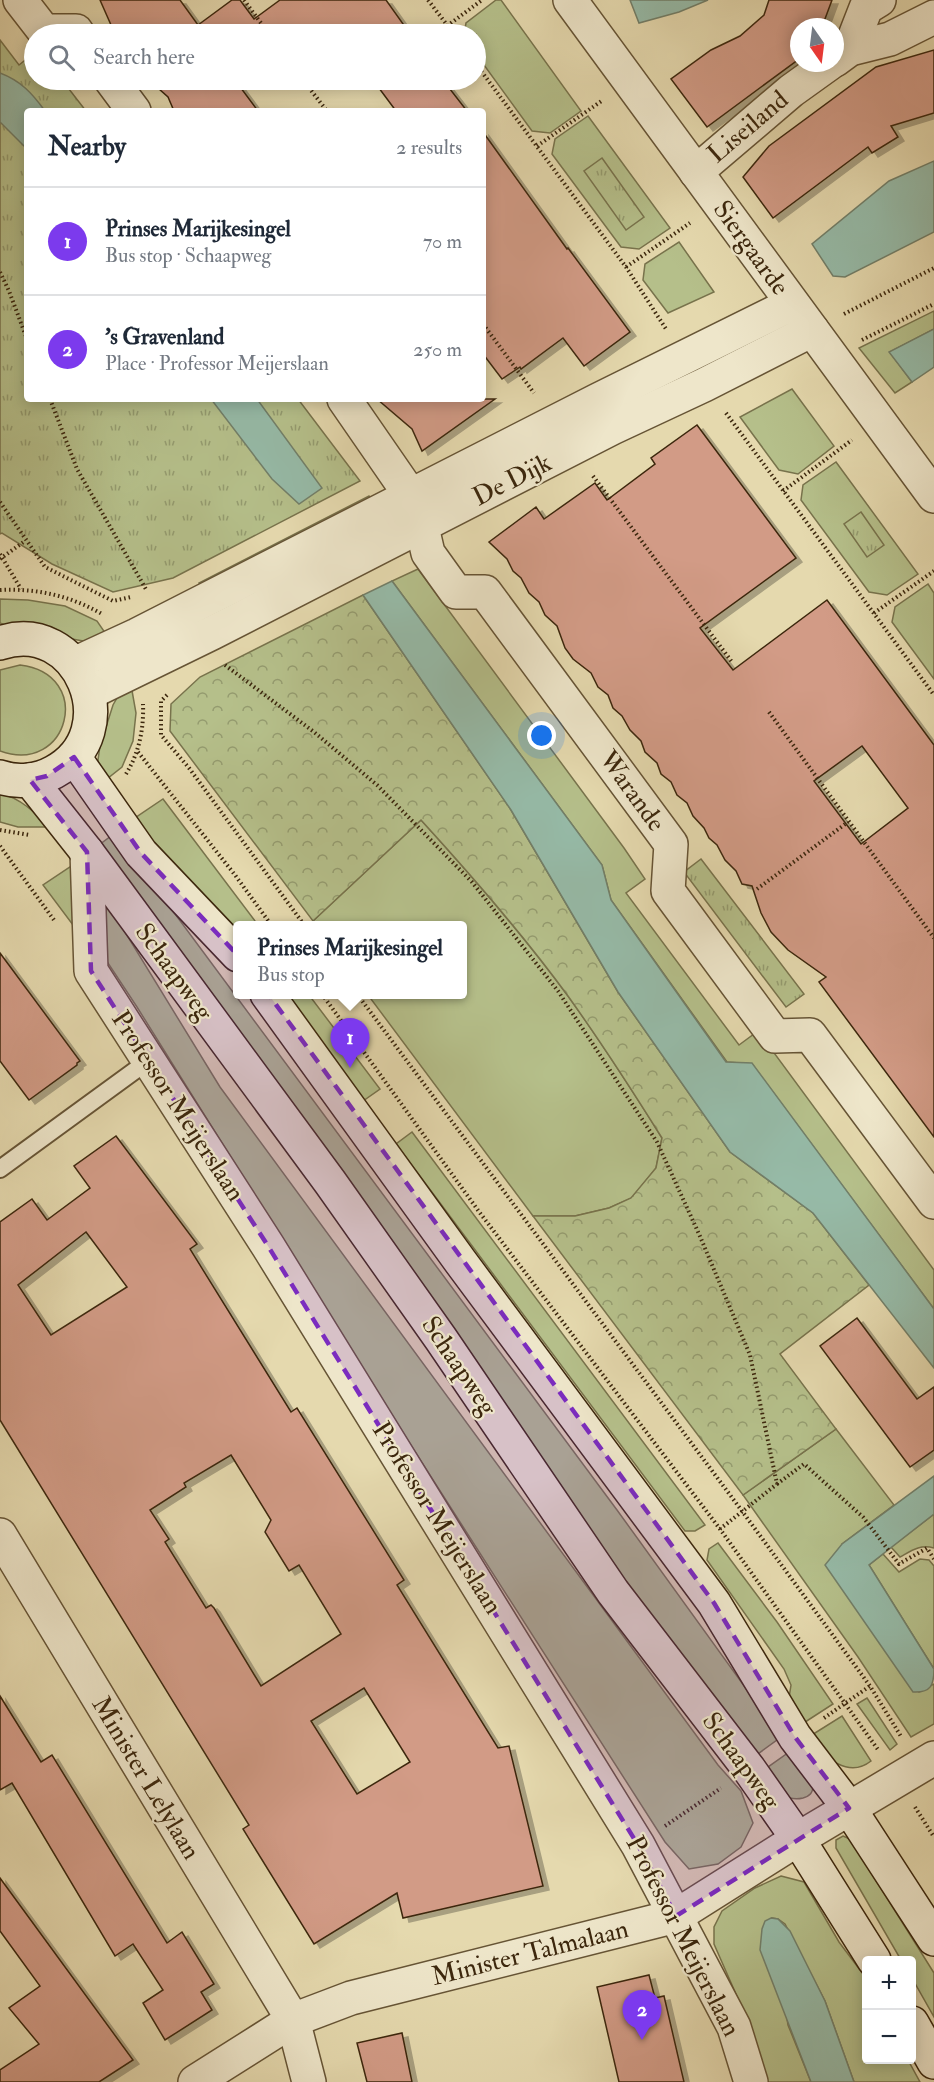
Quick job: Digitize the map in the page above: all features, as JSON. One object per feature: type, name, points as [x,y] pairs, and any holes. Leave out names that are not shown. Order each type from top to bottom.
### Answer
[{"type":"street","points":[[20,0],[39,24]]},
{"type":"street","name":"Siergaarde","points":[[570,0],[934,496]]},
{"type":"street","points":[[844,46],[866,8],[879,0]]},
{"type":"street","name":"Liseiland","points":[[844,55],[890,39],[934,17]]},
{"type":"street","name":"Liseiland","points":[[696,171],[791,91],[817,72]]},
{"type":"street","points":[[118,90],[132,108]]},
{"type":"street","name":"De Dijk","points":[[82,679],[137,635],[792,304]]},
{"type":"street","name":"De Dijk","points":[[82,679],[212,633],[812,330]]},
{"type":"street","name":"Warande","points":[[346,402],[411,496],[428,553],[456,591],[485,591],[671,844],[668,891],[775,1036],[810,1035],[934,1202]]},
{"type":"street","points":[[0,643],[21,639],[36,641],[63,654],[82,679],[91,707],[90,720],[84,739],[74,757],[47,776],[15,779]]},
{"type":"street","name":"Schaapweg","points":[[74,757],[141,853],[233,952]]},
{"type":"street","name":"Schaapweg","points":[[15,779],[87,852],[330,1182],[441,1339],[613,1592],[749,1769],[798,1839],[871,1956]]},
{"type":"street","name":"Professor Meijerslaan","points":[[87,852],[91,971],[287,1276],[638,1845],[734,2027],[751,2082]]},
{"type":"street","points":[[271,999],[460,1261],[714,1603],[795,1737],[849,1808],[934,1939]]},
{"type":"street","name":"Minister Lelylaan","points":[[0,1535],[293,2020]]},
{"type":"street","name":"Minister Talmalaan","points":[[195,2082],[293,2020],[351,1998],[676,1916],[798,1839],[934,1758]]},
{"type":"street","points":[[293,2020],[309,2082]]},
{"type":"street","points":[[916,2030],[934,2062]]},
{"type":"lane","points":[[0,1169],[148,1060]]},
{"type":"path","points":[[244,0],[262,24]]},
{"type":"path","points":[[428,0],[446,24]]},
{"type":"path","points":[[450,24],[482,0]]},
{"type":"path","points":[[537,146],[601,103],[624,74]]},
{"type":"path","points":[[486,77],[626,267],[684,358]]},
{"type":"path","points":[[311,90],[325,108]]},
{"type":"path","points":[[626,267],[694,221],[715,199]]},
{"type":"path","points":[[812,330],[934,268]]},
{"type":"path","points":[[0,272],[24,331]]},
{"type":"path","points":[[830,356],[934,304]]},
{"type":"path","points":[[486,328],[555,422]]},
{"type":"path","points":[[0,502],[45,567],[113,601],[148,592],[77,469],[51,402]]},
{"type":"path","points":[[783,491],[853,439],[873,413]]},
{"type":"path","points":[[729,418],[934,695]]},
{"type":"path","points":[[573,449],[732,662]]},
{"type":"path","points":[[0,590],[21,589],[1,557],[25,541]]},
{"type":"path","points":[[874,613],[934,570]]},
{"type":"path","points":[[217,658],[378,784],[472,882],[558,991],[657,1142],[694,1224],[750,1355],[777,1484]]},
{"type":"path","points":[[168,694],[161,701],[161,735],[189,768],[301,921]]},
{"type":"path","points":[[769,712],[934,938]]},
{"type":"path","points":[[138,752],[268,921]]},
{"type":"path","points":[[757,889],[848,822]]},
{"type":"path","points":[[0,846],[58,926]]},
{"type":"path","points":[[326,999],[480,1213],[720,1529],[846,1703],[934,1837]]},
{"type":"path","points":[[361,999],[870,1686]]},
{"type":"path","points":[[720,1529],[804,1464],[863,1517],[899,1564],[927,1548],[934,1559]]},
{"type":"highlighted area","points":[[74,757],[141,853],[247,965],[714,1603],[795,1737],[849,1808],[676,1916],[638,1845],[268,1246],[91,971],[87,852],[30,780],[47,776]]},
{"type":"green space","points":[[496,0],[501,0],[581,111],[550,133],[532,131],[486,68],[486,24],[466,23]]},
{"type":"green space","points":[[0,40],[19,65],[24,61],[24,90],[70,90],[84,108],[24,108],[24,402],[300,402],[360,481],[173,578],[113,592],[52,564],[2,533],[0,534]]},
{"type":"green space","points":[[588,116],[670,228],[639,249],[621,247],[552,154],[555,139]]},
{"type":"green space","points":[[602,158],[644,217],[626,230],[584,171]]},
{"type":"green space","points":[[679,242],[714,292],[668,313],[643,280],[645,264]]},
{"type":"green space","points":[[934,311],[934,329],[890,352],[912,382],[895,393],[859,348]]},
{"type":"green space","points":[[792,389],[834,446],[798,474],[779,470],[740,417]]},
{"type":"green space","points":[[836,462],[918,574],[887,595],[869,592],[801,500],[803,485]]},
{"type":"green space","points":[[369,496],[372,502],[203,589],[199,583]]},
{"type":"green space","points":[[861,512],[884,545],[867,557],[844,524]]},
{"type":"green space","points":[[418,569],[645,879],[626,893],[739,1045],[758,1031],[934,1270],[934,1309],[752,1064],[727,1062],[611,900],[602,865],[392,581]]},
{"type":"green space","points":[[928,584],[934,593],[934,679],[892,622],[895,607]]},
{"type":"green space","points":[[363,595],[511,810],[618,992],[730,1152],[813,1213],[869,1285],[780,1354],[836,1429],[743,1495],[533,1216],[575,1216],[609,1208],[631,1198],[656,1168],[662,1138],[604,1048],[551,973],[497,906],[421,820],[313,921],[170,731],[171,704],[200,677]]},
{"type":"green space","points":[[0,599],[28,600],[65,606],[97,621],[108,637],[89,642],[72,639],[53,630],[7,626],[0,623]]},
{"type":"green space","points":[[20,665],[44,672],[58,686],[65,703],[64,721],[56,737],[43,749],[24,755],[0,751],[0,670]]},
{"type":"green space","points":[[131,685],[136,713],[133,741],[122,767],[103,782],[97,767],[100,746],[113,705],[121,691]]},
{"type":"green space","points":[[0,793],[27,806],[48,827],[18,827],[0,822]]},
{"type":"green space","points":[[163,799],[255,921],[233,921],[233,933],[132,820]]},
{"type":"green space","points":[[421,820],[551,973],[604,1048],[662,1138],[656,1168],[632,1198],[609,1208],[575,1216],[533,1216],[371,999],[467,999],[467,921],[313,921]]},
{"type":"green space","points":[[115,833],[233,992],[233,999],[238,999],[617,1510],[781,1737],[751,1759],[95,848]]},
{"type":"green space","points":[[701,859],[804,994],[786,1007],[684,872]]},
{"type":"green space","points":[[73,865],[74,925],[43,885]]},
{"type":"green space","points":[[98,888],[220,1087],[718,1765],[741,1791],[753,1823],[741,1847],[718,1864],[689,1869],[665,1842],[410,1444],[102,954]]},
{"type":"green space","points":[[285,999],[312,999],[380,1089],[363,1101]]},
{"type":"green space","points":[[412,1132],[705,1525],[695,1531],[685,1531],[396,1144]]},
{"type":"green space","points":[[836,1429],[894,1505],[842,1544],[919,1692],[934,1684],[934,1724],[911,1737],[858,1657],[743,1495]]},
{"type":"green space","points":[[934,1514],[934,1548],[912,1550],[900,1557],[891,1547]]},
{"type":"green space","points":[[718,1543],[777,1622],[833,1704],[799,1726],[789,1698],[791,1685],[784,1669],[707,1560],[709,1549]]},
{"type":"green space","points":[[883,1554],[899,1572],[920,1559],[929,1560],[934,1566],[934,1669],[869,1565]]},
{"type":"green space","points":[[867,1698],[897,1744],[890,1750],[857,1704]]},
{"type":"green space","points":[[842,1716],[871,1761],[862,1766],[853,1768],[836,1763],[807,1738]]},
{"type":"green space","points":[[792,1750],[813,1785],[811,1794],[803,1798],[796,1799],[784,1795],[761,1772]]},
{"type":"green space","points":[[843,1836],[850,1839],[934,1973],[934,2017],[916,1985],[916,1956],[899,1956],[836,1848],[836,1840]]},
{"type":"green space","points":[[781,1876],[804,1882],[839,1942],[862,1973],[862,2064],[910,2064],[920,2082],[854,2082],[825,2001],[785,1924],[772,1918],[788,2025],[811,2082],[766,2082],[739,2001],[714,1944],[714,1927],[722,1911],[755,1888]]},
{"type":"shaded area","points":[[630,0],[708,0],[679,12],[639,23]]},
{"type":"shaded area","points":[[0,73],[24,87],[24,90],[28,90],[42,108],[24,108],[24,146],[0,122]]},
{"type":"shaded area","points":[[934,161],[934,232],[845,277],[833,276],[812,244],[889,181]]},
{"type":"shaded area","points":[[934,329],[934,367],[912,382],[889,352]]},
{"type":"shaded area","points":[[213,402],[259,402],[322,488],[299,504],[272,479]]},
{"type":"shaded area","points":[[392,581],[602,865],[611,900],[726,1062],[752,1063],[934,1309],[934,1368],[813,1213],[730,1152],[618,992],[511,810],[363,595]]},
{"type":"shaded area","points":[[934,1476],[934,1514],[869,1565],[934,1669],[930,1687],[924,1691],[913,1692],[825,1565],[842,1544]]},
{"type":"shaded area","points":[[771,1918],[778,1919],[790,1931],[825,2001],[854,2082],[811,2082],[760,1950],[762,1929],[765,1921]]},
{"type":"building","points":[[100,0],[180,0],[197,24],[111,24]]},
{"type":"building","points":[[232,0],[240,0],[254,19],[280,0],[386,0],[403,24],[199,24]]},
{"type":"building","points":[[769,0],[832,0],[825,18],[790,18],[790,66],[707,127],[671,79],[711,50],[740,36],[764,15]]},
{"type":"building","points":[[934,50],[934,113],[891,126],[898,137],[872,153],[868,147],[773,218],[743,177],[769,146],[876,67]]},
{"type":"building","points":[[160,90],[242,90],[256,108],[173,108],[168,97]]},
{"type":"building","points":[[380,90],[451,90],[465,108],[394,108]]},
{"type":"building","points":[[486,136],[630,332],[584,366],[563,338],[521,369],[520,367],[502,379],[486,358]]},
{"type":"building","points":[[486,399],[495,399],[422,451],[412,429],[380,402],[486,402]]},
{"type":"building","points":[[697,425],[796,558],[700,628],[733,670],[827,600],[934,745],[934,1137],[819,982],[826,977],[788,950],[771,932],[761,913],[752,886],[742,884],[736,871],[725,860],[717,845],[693,816],[687,803],[677,795],[671,782],[661,774],[657,763],[645,752],[641,741],[613,708],[608,695],[598,687],[591,673],[573,659],[565,648],[557,626],[545,615],[539,602],[529,593],[507,559],[489,542],[536,507],[544,519],[595,483],[607,500],[655,464],[651,458]],"holes":[[[862,746],[908,808],[861,844],[814,781]]]},
{"type":"building","points":[[0,953],[80,1061],[29,1100],[0,1061]]},
{"type":"building","points":[[116,1136],[197,1244],[190,1249],[291,1412],[297,1408],[404,1580],[397,1585],[498,1748],[509,1746],[543,1886],[403,1918],[397,1893],[314,1944],[243,1829],[249,1825],[0,1420],[0,1222],[32,1199],[47,1220],[90,1188],[74,1166]],"holes":[[[86,1232],[127,1287],[51,1335],[18,1285]],[[231,1455],[271,1520],[265,1532],[289,1571],[299,1565],[341,1634],[261,1686],[214,1608],[211,1605],[206,1608],[165,1542],[169,1539],[150,1510],[186,1487],[184,1483]],[[364,1688],[410,1762],[357,1794],[311,1721]]]},
{"type":"building","points":[[857,1318],[917,1399],[934,1387],[934,1450],[910,1467],[820,1346]]},
{"type":"building","points":[[0,1696],[41,1762],[52,1755],[167,1943],[182,1932],[214,1984],[201,1992],[212,2010],[165,2040],[143,2003],[163,1990],[133,1944],[115,1956],[12,1783],[0,1790]]},
{"type":"building","points":[[0,1878],[133,2060],[99,2082],[0,2082],[0,2070],[39,2044],[9,2008],[40,1986],[0,1931]]},
{"type":"building","points":[[649,1975],[655,1998],[664,1996],[684,2082],[619,2082],[597,1987]]},
{"type":"building","points":[[402,2033],[412,2082],[367,2082],[357,2043]]},
{"type":"place","name":"Prinses Marijkesingel","points":[[350,1068]]},
{"type":"place","name":"'s Gravenland","points":[[642,2040]]}]
